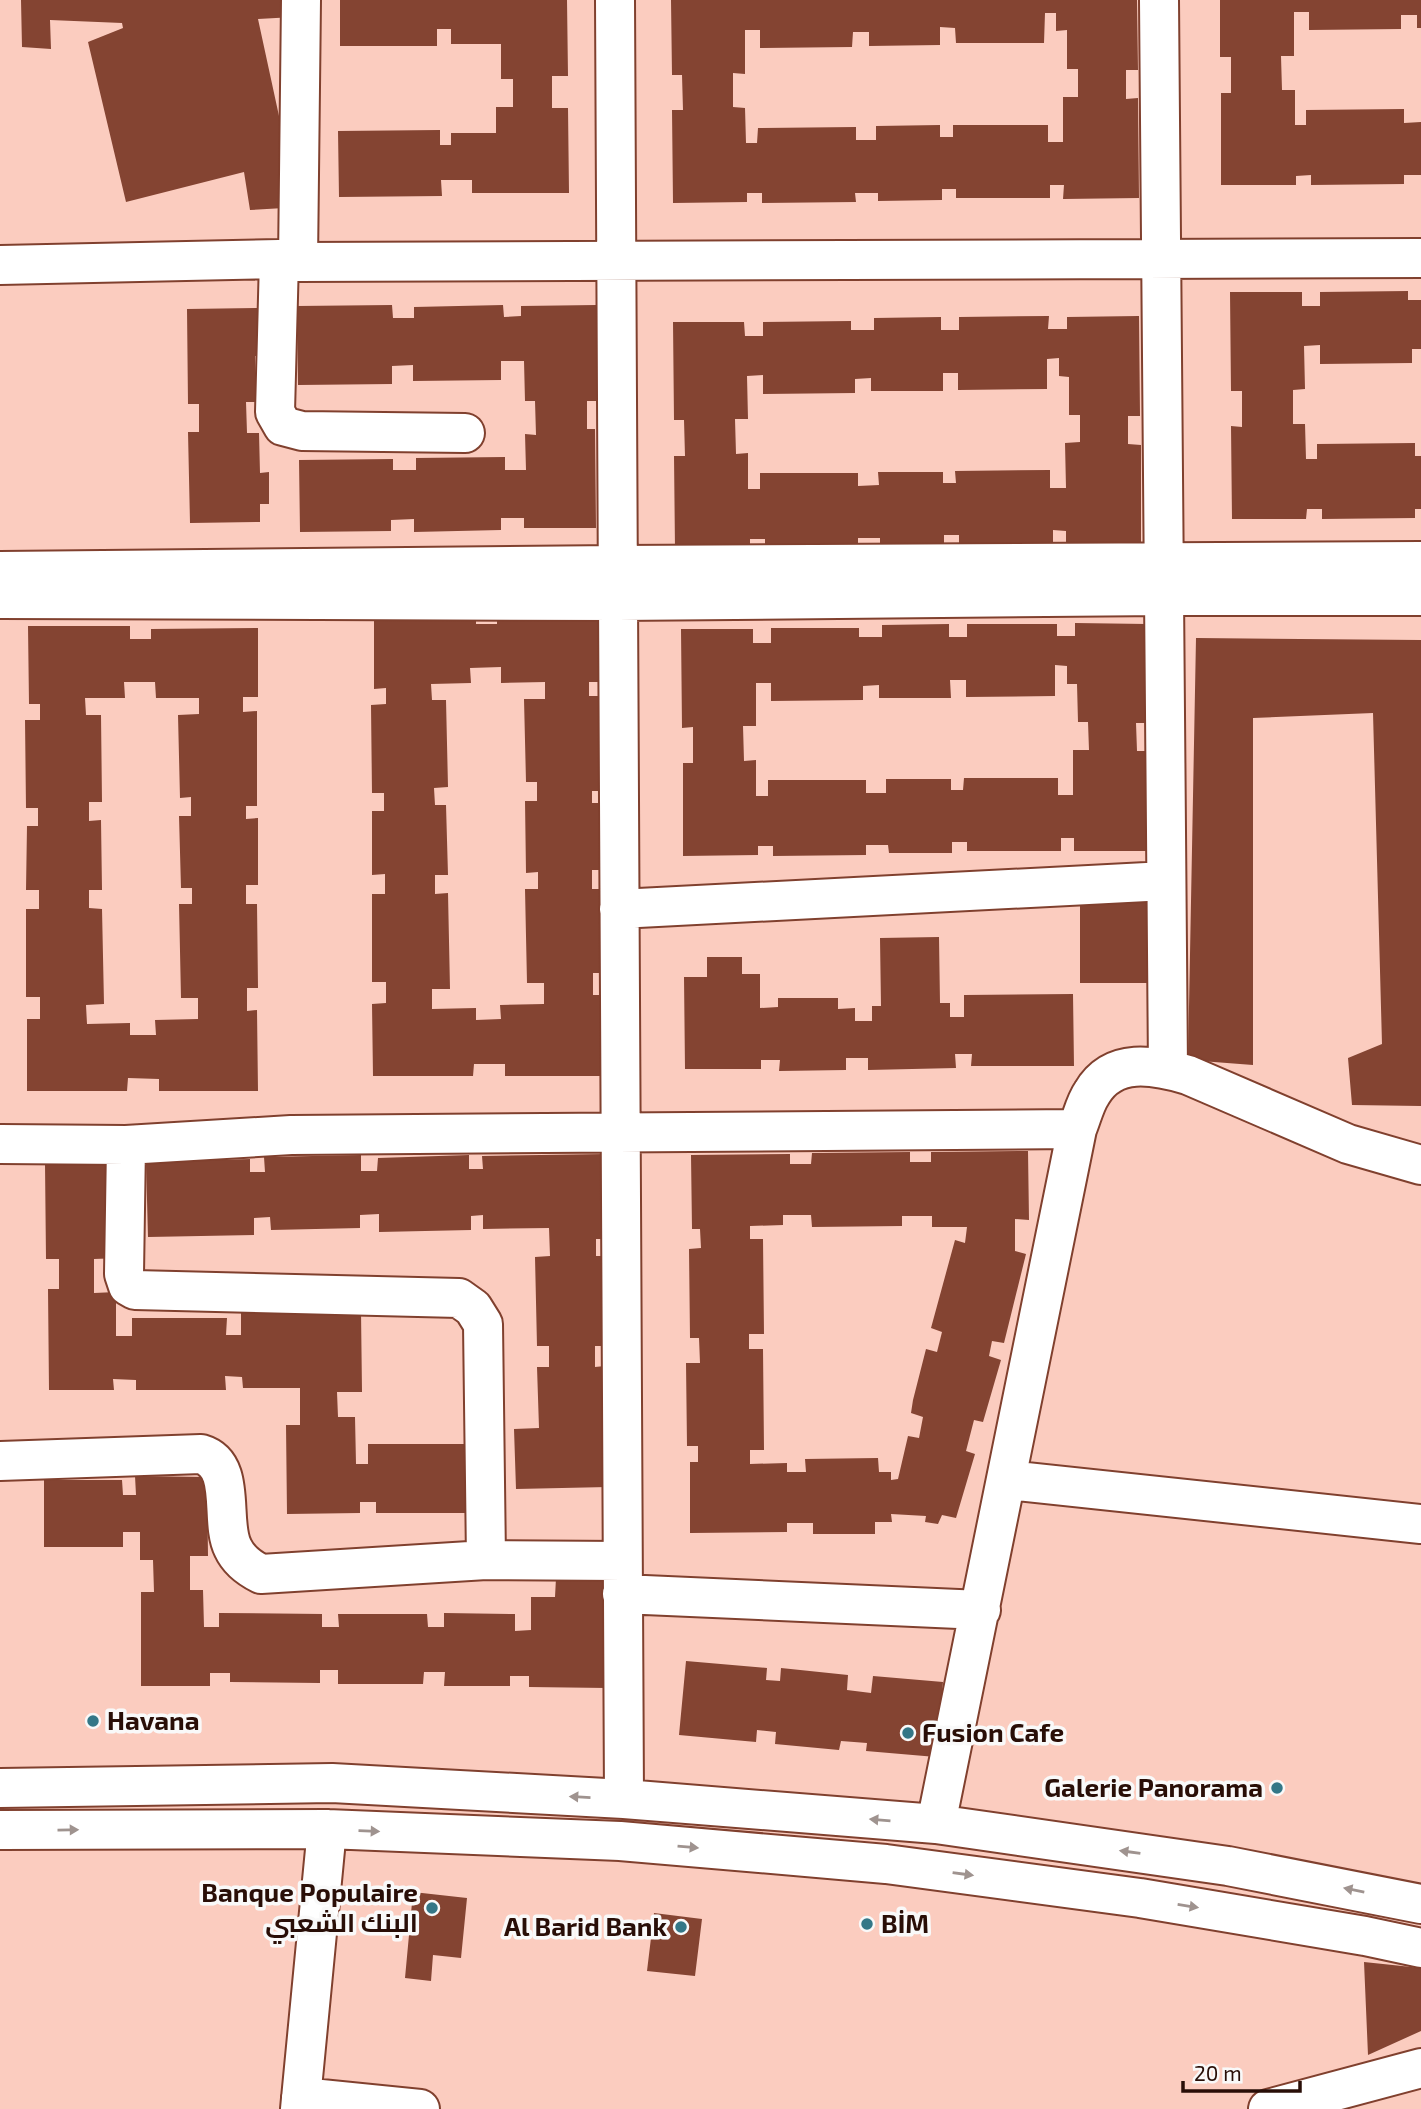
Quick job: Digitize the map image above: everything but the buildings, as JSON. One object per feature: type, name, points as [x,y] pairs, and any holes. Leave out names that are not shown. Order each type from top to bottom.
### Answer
[{"type":"street","points":[[300,0],[288,261],[275,412],[283,426],[302,431],[465,433]]},
{"type":"street","points":[[615,0],[624,1799]]},
{"type":"street","points":[[1159,0],[1168,1069]]},
{"type":"street","points":[[0,265],[288,261],[1421,258]]},
{"type":"street","points":[[1164,580],[1421,561]]},
{"type":"street","points":[[0,571],[617,583]]},
{"type":"street","points":[[0,599],[617,583],[1164,580],[1421,596]]},
{"type":"street","points":[[619,909],[1166,881]]},
{"type":"street","points":[[936,1824],[1077,1129],[1090,1094],[1109,1073],[1125,1066],[1168,1069],[1188,1075],[1348,1144],[1421,1166]]},
{"type":"street","points":[[0,1144],[126,1146],[291,1135],[1077,1129]]},
{"type":"street","points":[[126,1146],[124,1274],[128,1286],[135,1290],[459,1298],[473,1308],[483,1324],[486,1560]]},
{"type":"street","points":[[0,1461],[201,1454],[211,1457],[222,1475],[231,1546],[240,1560],[261,1574],[486,1560],[622,1578],[981,1610]]},
{"type":"street","points":[[1007,1480],[1421,1524]]},
{"type":"street","points":[[0,1788],[332,1783],[624,1799],[936,1824],[1228,1866],[1421,1904]]},
{"type":"street","points":[[0,1830],[327,1829],[620,1841],[886,1864],[1140,1898],[1421,1948]]},
{"type":"street","points":[[327,1829],[301,2103],[420,2109]]},
{"type":"street","points":[[1268,2109],[1421,2068]]},
{"type":"place","name":"Havana","points":[[93,1721]]},
{"type":"place","name":"Fusion Cafe","points":[[908,1733]]},
{"type":"place","name":"Galerie Panorama","points":[[1277,1788]]},
{"type":"place","name":"Banque Populaire البنك الشعبي","points":[[432,1908]]},
{"type":"place","name":"BİM","points":[[867,1924]]},
{"type":"place","name":"Al Barid Bank","points":[[681,1927]]}]
